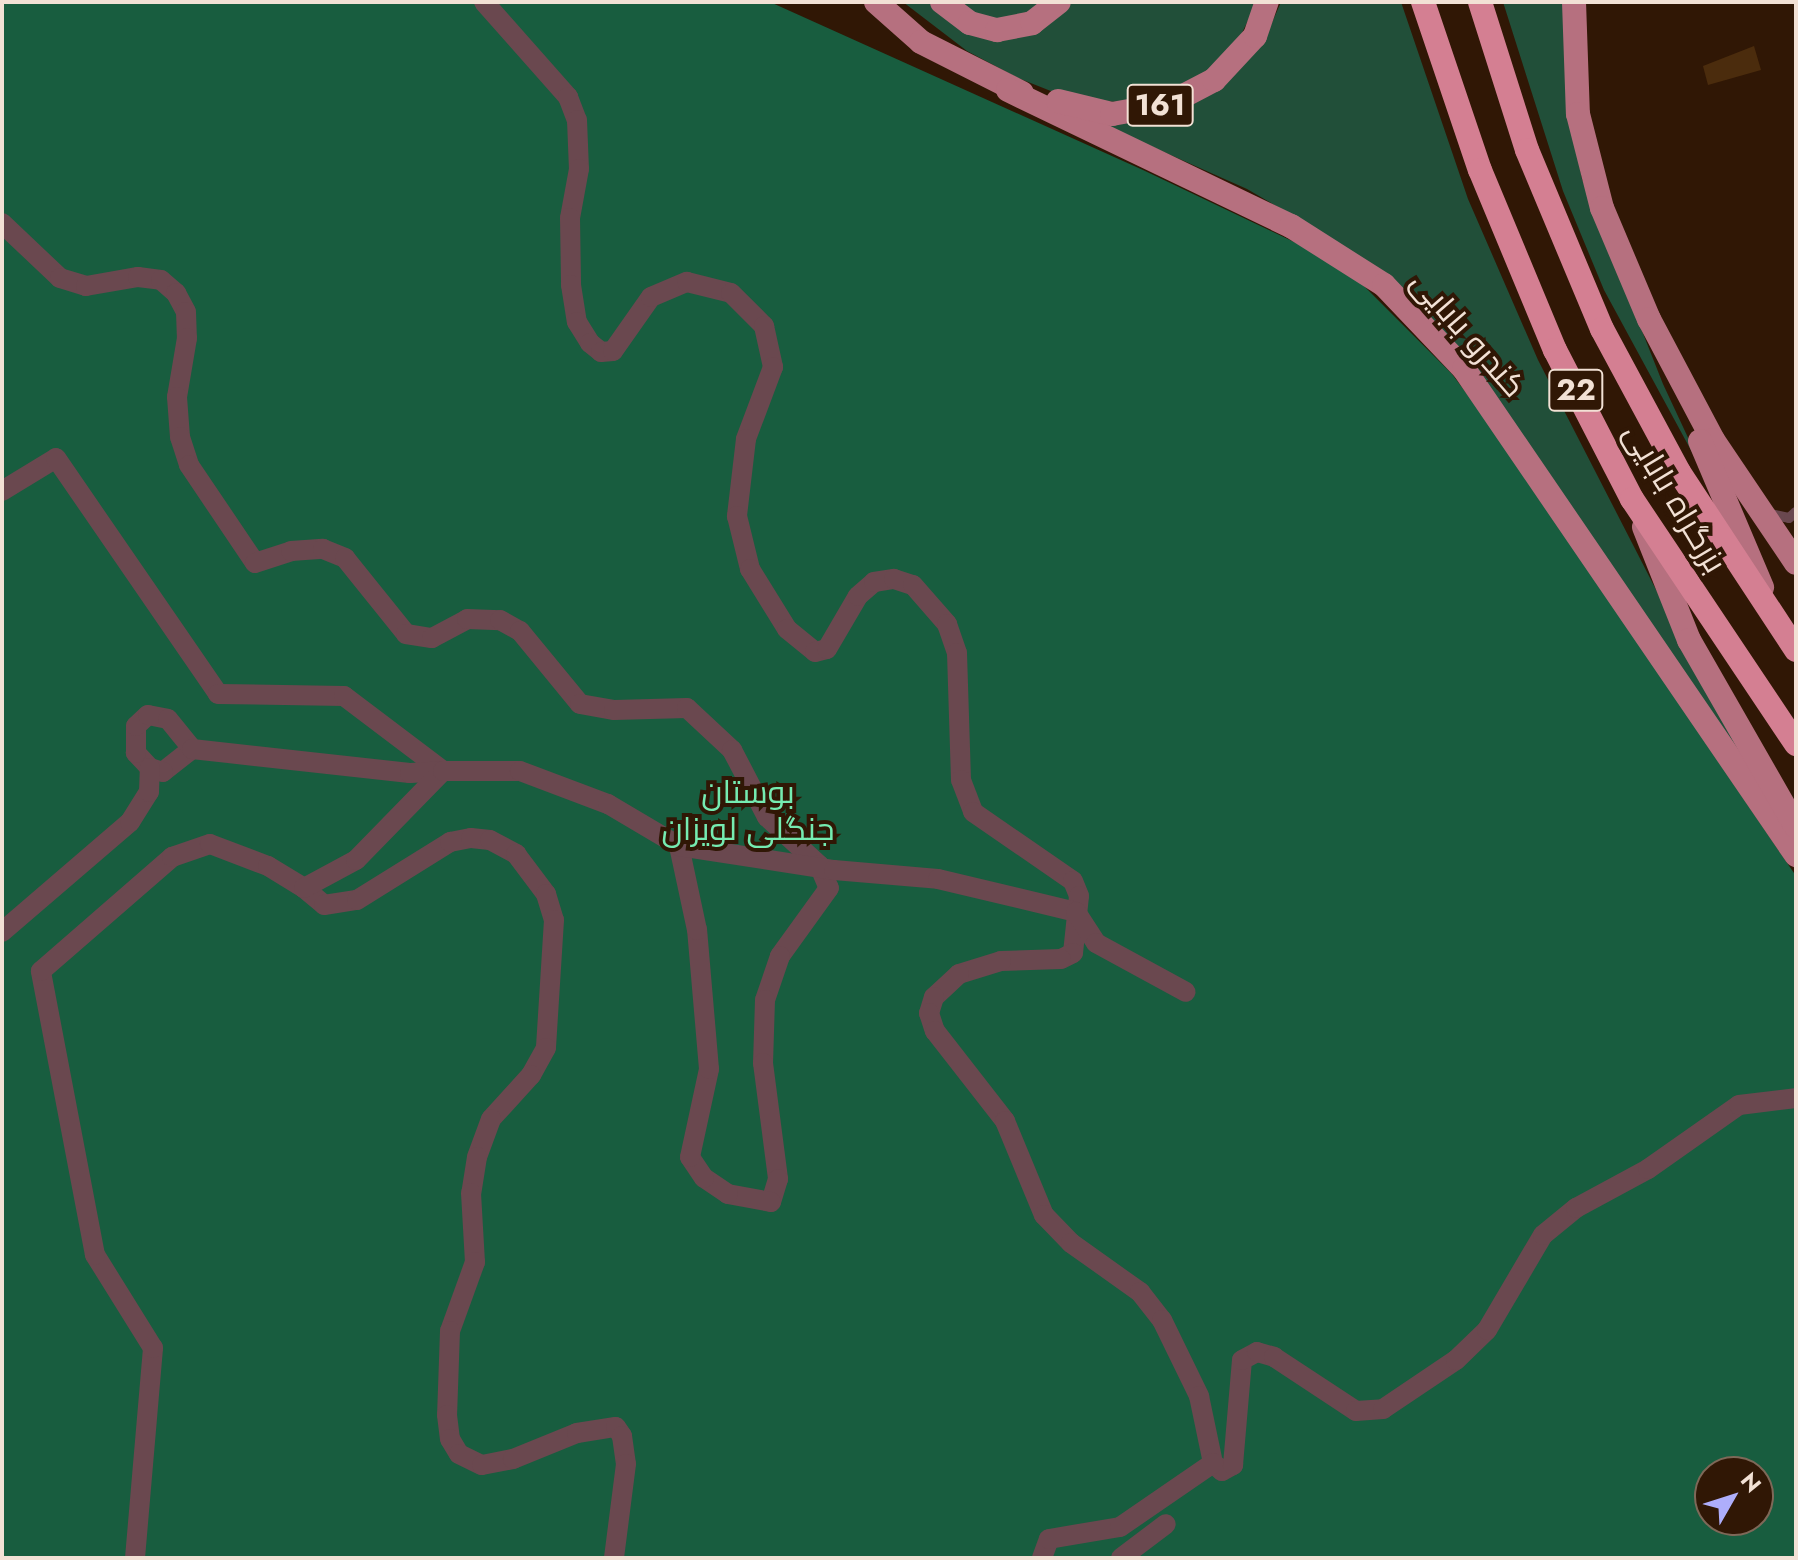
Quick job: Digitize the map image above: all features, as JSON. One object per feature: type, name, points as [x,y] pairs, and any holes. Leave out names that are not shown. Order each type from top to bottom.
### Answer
[{"type":"highway","name":"بزرگراه بابایی","points":[[1423,2],[1480,170],[1555,350],[1632,499],[1796,744]]},
{"type":"highway","name":"بزرگراه بابایی","points":[[1480,2],[1527,150],[1602,329],[1679,472],[1796,650]]},
{"type":"main road","name":"161","points":[[876,2],[921,42],[1008,90],[1112,114],[1168,104],[1214,80],[1255,36],[1267,2]]},
{"type":"main road","points":[[942,2],[970,23],[997,30],[1032,23],[1059,2]]},
{"type":"main road","points":[[1574,2],[1578,114],[1586,160],[1777,623]]},
{"type":"main road","name":"کندرو بابایی","points":[[1008,90],[1291,226],[1384,285],[1464,369],[1796,855]]},
{"type":"main road","points":[[1649,319],[1713,440],[1796,563]]},
{"type":"main road","points":[[1632,499],[1689,640],[1796,827]]},
{"type":"street","points":[[484,2],[568,97],[577,120],[580,152],[570,218],[571,285],[577,322],[590,343],[601,352],[613,351],[651,297],[687,282],[731,293],[764,326],[773,367],[746,439],[737,516],[750,569],[787,629],[815,652],[827,649],[838,637],[858,596],[874,582],[894,579],[913,585],[930,600],[947,624],[957,653],[961,780],[973,812],[1073,881],[1079,896],[1073,953],[1061,959],[1001,961],[959,974],[934,997],[929,1013],[935,1031],[1005,1121],[1044,1215],[1071,1243],[1140,1292],[1162,1320],[1199,1396],[1213,1463],[1222,1471],[1233,1465],[1242,1360],[1257,1352],[1274,1357],[1356,1411],[1383,1409],[1456,1360],[1487,1330],[1543,1235],[1576,1208],[1648,1169],[1739,1105],[1796,1098]]},
{"type":"street","points":[[2,223],[60,278],[86,286],[138,277],[161,280],[176,293],[186,312],[187,338],[177,397],[180,437],[189,465],[255,563],[291,551],[323,549],[345,558],[406,634],[432,638],[467,619],[500,620],[520,631],[580,704],[614,710],[687,708],[732,750],[767,817],[819,865],[829,888],[780,956],[765,1000],[763,1063],[778,1179],[771,1202],[749,1200],[704,1178],[690,1157],[709,1069],[697,930],[679,846]]},
{"type":"street","points":[[2,491],[56,458],[218,694],[344,696],[443,771]]},
{"type":"street","points":[[192,749],[168,719],[148,715],[136,726],[136,753],[150,768],[163,772],[192,749],[410,773],[520,771],[608,804],[679,846],[938,879],[1076,912],[1096,943],[1186,992]]},
{"type":"street","points":[[2,932],[130,822],[149,792],[150,768]]},
{"type":"street","points":[[304,888],[356,860],[443,771]]},
{"type":"street","points":[[135,1558],[153,1348],[95,1255],[41,971],[172,857],[210,844],[268,866],[304,888],[324,905],[357,900],[450,842],[471,838],[490,840],[516,854],[546,894],[554,920],[546,1048],[531,1075],[491,1119],[477,1157],[471,1193],[475,1262],[450,1331],[447,1415],[450,1439],[459,1454],[482,1465],[513,1459],[577,1433],[616,1427],[622,1436],[626,1464],[614,1558]]},
{"type":"street","points":[[1042,1558],[1049,1539],[1120,1527],[1213,1463]]},
{"type":"street","points":[[1121,1558],[1166,1524]]},
{"type":"lane","points":[[1751,497],[1775,518],[1796,512]]},
{"type":"green space","name":"بوستان جنگلی لویزان","points":[[2,2],[770,2],[1143,170],[1313,251],[1359,281],[1452,374],[1491,426],[1796,876],[1796,1558],[2,1558]]},
{"type":"green space","points":[[903,2],[928,2],[969,33],[1069,2],[1257,2],[1240,37],[1205,73],[1157,97],[1130,102],[1076,101],[1018,78],[967,51]]},
{"type":"green space","points":[[953,2],[1047,2],[1034,14],[984,20]]},
{"type":"green space","points":[[1281,2],[1401,2],[1468,199],[1538,360],[1686,648],[1796,837],[1525,443],[1331,238],[1247,189],[1101,124],[1142,121],[1171,113],[1266,36]]},
{"type":"green space","points":[[1503,2],[1565,2],[1569,112],[1582,179],[1663,384],[1712,489],[1604,290],[1563,191]]},
{"type":"building","points":[[1754,46],[1761,70],[1708,85],[1703,66]]}]
